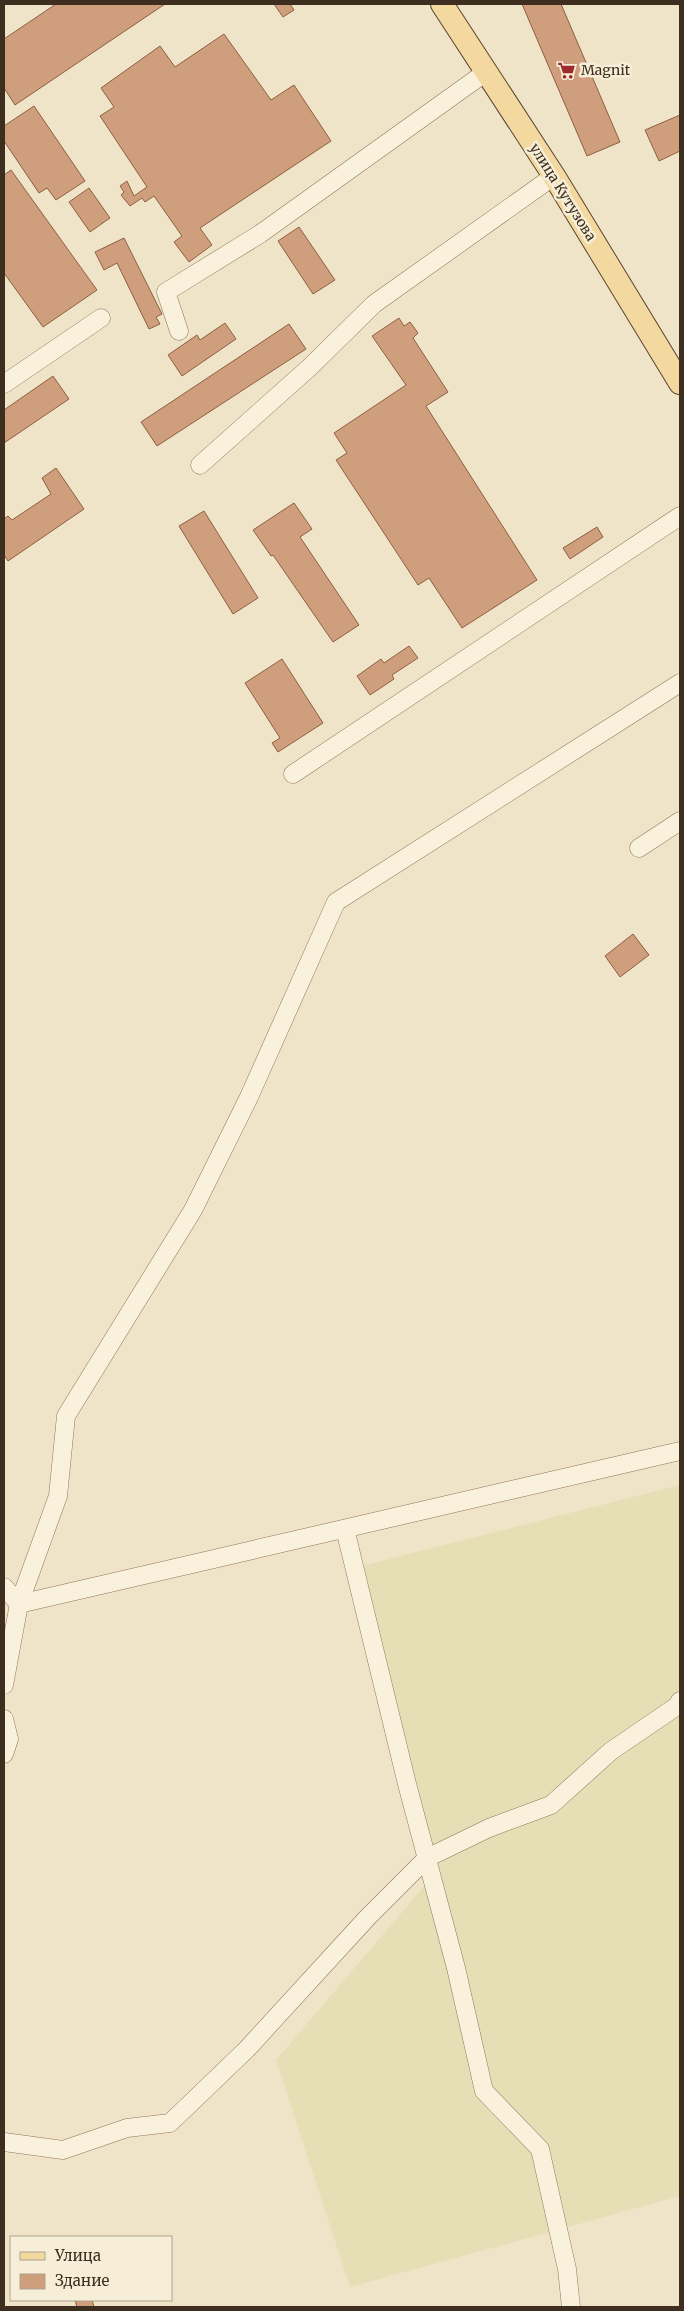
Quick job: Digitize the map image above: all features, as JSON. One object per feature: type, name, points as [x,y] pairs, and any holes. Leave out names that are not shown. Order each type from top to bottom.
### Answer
[{"type":"main road","name":"улица Кутузова","points":[[442,4],[554,176],[680,383]]},
{"type":"lane","points":[[179,331],[166,292],[260,234],[486,72]]},
{"type":"lane","points":[[200,465],[310,367],[374,304],[554,176]]},
{"type":"lane","points":[[4,384],[100,318]]},
{"type":"lane","points":[[293,774],[680,516]]},
{"type":"lane","points":[[4,1685],[19,1604],[58,1496],[66,1416],[193,1210],[249,1097],[336,902],[680,683]]},
{"type":"lane","points":[[639,848],[680,821]]},
{"type":"lane","points":[[19,1604],[680,1451]]},
{"type":"lane","points":[[345,1529],[456,1968],[484,2091],[540,2149],[567,2269],[571,2307]]},
{"type":"lane","points":[[4,1587],[19,1604]]},
{"type":"lane","points":[[4,2142],[63,2150],[126,2128],[170,2123],[247,2049],[367,1918],[427,1858],[490,1828],[551,1805],[611,1750],[678,1706],[680,1701]]},
{"type":"lane","points":[[4,1719],[9,1739],[4,1754]]},
{"type":"shaded area","points":[[680,1485],[680,2196],[350,2287],[276,2060],[438,1870],[362,1566]]},
{"type":"building","points":[[56,4],[165,4],[15,105],[4,88],[4,39]]},
{"type":"building","points":[[274,4],[290,4],[294,10],[283,17]]},
{"type":"building","points":[[522,4],[561,4],[620,142],[587,156]]},
{"type":"building","points":[[224,34],[271,100],[294,85],[331,141],[200,228],[212,245],[189,262],[174,242],[182,236],[154,196],[145,202],[142,198],[130,206],[121,195],[124,192],[120,186],[127,181],[134,196],[147,187],[100,116],[114,107],[101,88],[160,46],[175,67]]},
{"type":"building","points":[[34,106],[85,181],[56,200],[47,188],[39,193],[4,141],[4,126]]},
{"type":"building","points":[[680,115],[680,151],[659,161],[645,130]]},
{"type":"building","points":[[11,170],[97,290],[43,327],[4,273],[4,175]]},
{"type":"building","points":[[89,188],[110,218],[90,232],[69,202]]},
{"type":"building","points":[[299,227],[335,280],[313,294],[278,241]]},
{"type":"building","points":[[124,238],[162,314],[156,317],[160,324],[149,329],[117,263],[104,270],[95,252]]},
{"type":"building","points":[[399,318],[404,326],[410,322],[418,333],[413,338],[448,392],[426,406],[537,580],[462,628],[429,578],[418,585],[336,460],[347,453],[334,433],[406,385],[372,336]]},
{"type":"building","points":[[225,323],[236,339],[182,376],[168,355],[197,335],[200,340]]},
{"type":"building","points":[[289,324],[306,349],[157,446],[141,422]]},
{"type":"building","points":[[53,376],[69,399],[4,443],[4,410]]},
{"type":"building","points":[[56,468],[84,509],[8,561],[4,555],[4,519],[8,516],[12,520],[51,494],[42,478]]},
{"type":"building","points":[[294,503],[312,529],[300,537],[359,625],[333,642],[273,555],[271,556],[253,530]]},
{"type":"building","points":[[204,511],[258,598],[233,614],[179,526]]},
{"type":"building","points":[[597,527],[603,537],[570,559],[563,548]]},
{"type":"building","points":[[409,646],[418,658],[392,675],[394,679],[370,695],[357,676],[381,659],[384,663]]},
{"type":"building","points":[[282,659],[323,723],[278,752],[272,743],[280,738],[245,683]]},
{"type":"building","points":[[633,934],[649,955],[620,977],[605,956]]},
{"type":"building","points":[[75,2301],[92,2301],[94,2307],[77,2307]]},
{"type":"place","name":"Magnit","points":[[567,70]]}]
